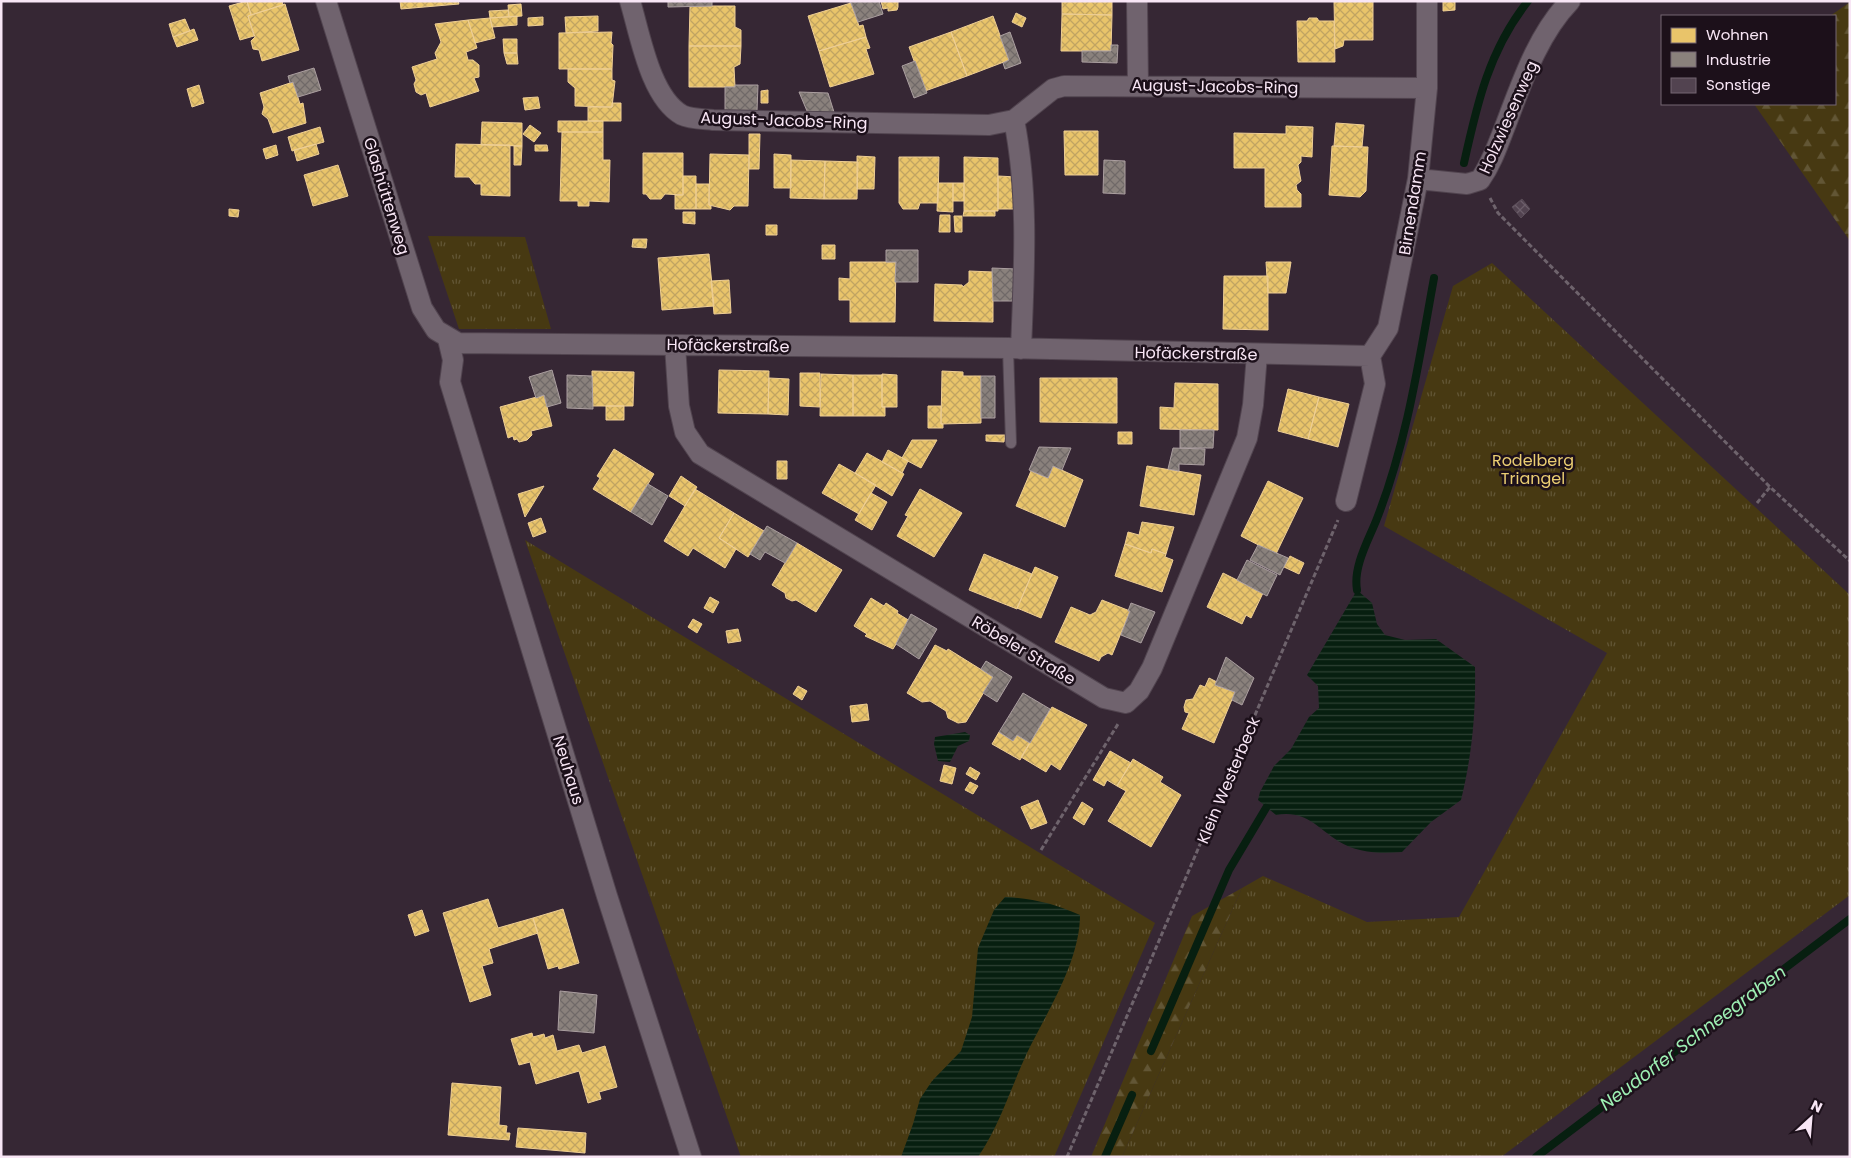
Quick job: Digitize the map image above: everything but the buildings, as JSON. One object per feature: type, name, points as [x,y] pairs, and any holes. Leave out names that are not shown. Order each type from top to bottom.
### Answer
[{"type":"street","name":"Glashüttenweg","points":[[326,1],[422,308],[436,330],[448,339]]},
{"type":"street","name":"August-Jacobs-Ring","points":[[630,1],[653,78],[667,103],[683,116],[713,120],[988,125],[1014,120],[1053,90],[1064,86],[1426,88]]},
{"type":"street","points":[[1137,1],[1138,86]]},
{"type":"street","name":"Birnendamm","points":[[1370,356],[1388,328],[1418,179],[1426,88],[1426,1]]},
{"type":"street","name":"Holzwiesenweg","points":[[1418,179],[1467,184],[1480,180],[1492,161],[1530,65],[1544,36],[1570,1]]},
{"type":"street","points":[[1014,120],[1021,156],[1024,251],[1014,348]]},
{"type":"street","name":"Hofäckerstraße","points":[[448,339],[458,343],[475,344],[1014,348],[1370,356]]},
{"type":"street","name":"Neuhaus","points":[[448,339],[453,360],[450,382],[608,896],[691,1157]]},
{"type":"street","name":"Röbeler Straße","points":[[675,345],[679,406],[686,432],[700,454],[1104,698],[1126,703]]},
{"type":"street","points":[[1126,703],[1139,691],[1152,668],[1247,438],[1253,405],[1258,354]]},
{"type":"street","points":[[1346,501],[1375,384],[1370,356]]},
{"type":"lane","points":[[1011,442],[1014,348]]},
{"type":"path","points":[[1480,180],[1498,213],[1770,487],[1850,561]]},
{"type":"path","points":[[1757,503],[1770,487]]},
{"type":"path","name":"Klein Westerbeck","points":[[1067,1157],[1346,501]]},
{"type":"path","points":[[1041,850],[1122,717],[1126,703]]},
{"type":"green space","points":[[1850,2],[1850,241],[1755,105],[1836,105],[1836,15],[1831,15]]},
{"type":"green space","points":[[428,236],[525,237],[551,329],[459,329]]},
{"type":"green space","name":"Rodelberg Triangel","points":[[1492,263],[1850,595],[1850,895],[1501,1157],[1122,1157],[1242,888],[1263,876],[1367,922],[1459,917],[1607,653],[1384,526],[1453,286]]},
{"type":"green space","points":[[525,540],[1155,923],[1054,1157],[741,1157]]},
{"type":"green space","points":[[1242,888],[1122,1157],[1091,1157],[1192,916]]},
{"type":"shaded area","points":[[1357,590],[1372,603],[1377,624],[1385,635],[1405,640],[1436,639],[1475,667],[1475,701],[1472,734],[1461,800],[1431,822],[1402,852],[1378,853],[1353,848],[1338,841],[1303,817],[1286,814],[1276,815],[1258,800],[1260,792],[1274,766],[1291,749],[1309,717],[1319,708],[1318,686],[1307,675]]},
{"type":"shaded area","points":[[965,732],[970,735],[969,741],[958,746],[950,762],[938,761],[934,744],[935,737]]},
{"type":"shaded area","points":[[1005,897],[1044,902],[1080,915],[1079,932],[1069,968],[1027,1053],[999,1119],[978,1157],[901,1157],[920,1099],[932,1081],[961,1051],[972,1017],[978,948],[994,910]]},
{"type":"waterway","points":[[1464,163],[1486,78],[1503,39],[1528,1]]},
{"type":"waterway","points":[[1357,590],[1356,581],[1359,563],[1387,492],[1404,431],[1434,278]]},
{"type":"waterway","points":[[1151,1051],[1229,870],[1266,808]]},
{"type":"waterway","name":"Neudorfer Schneegraben","points":[[1536,1157],[1850,919]]},
{"type":"waterway","points":[[1105,1157],[1132,1095]]}]
